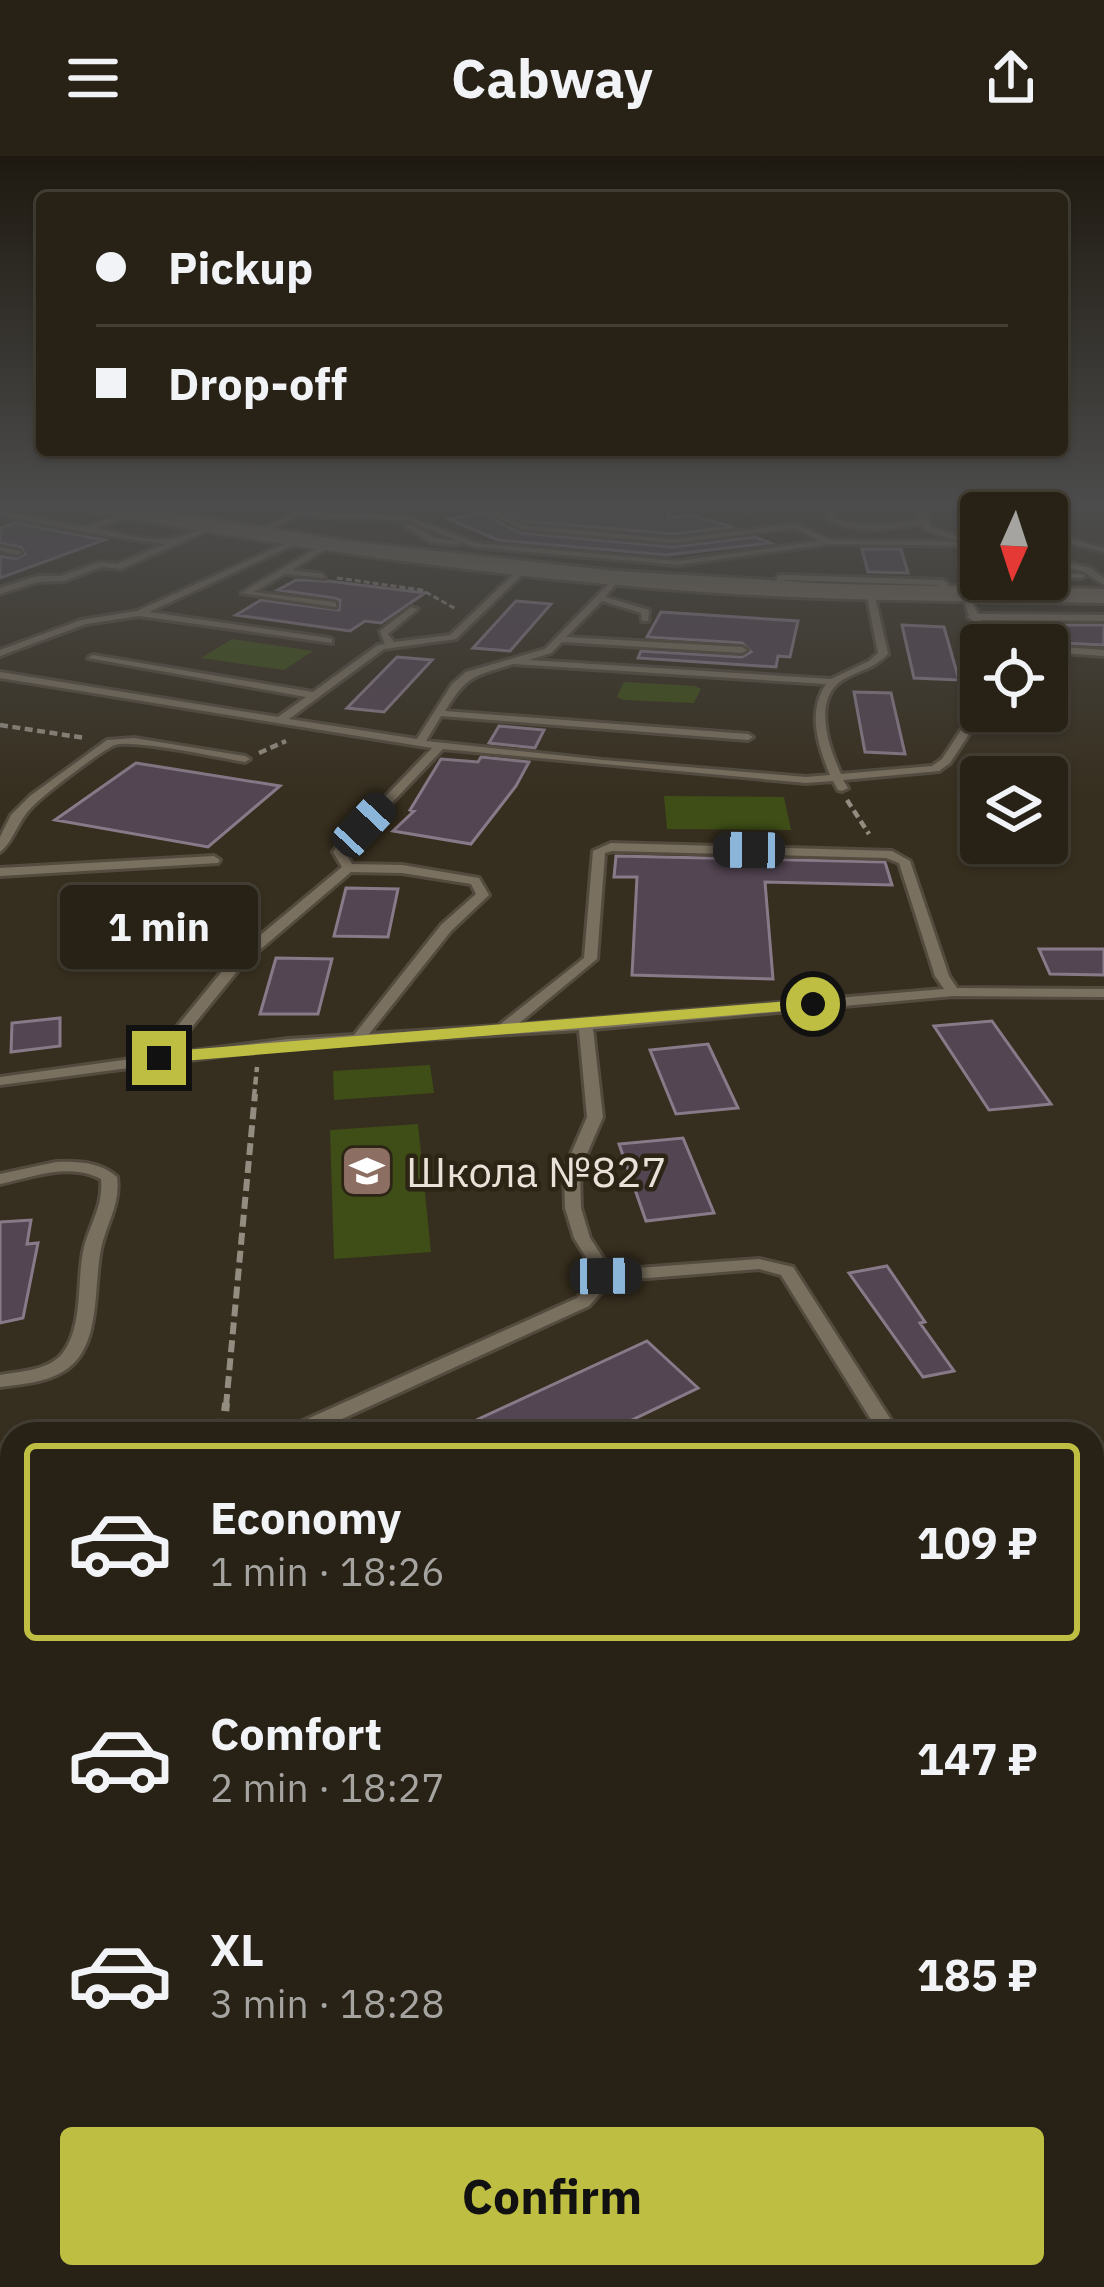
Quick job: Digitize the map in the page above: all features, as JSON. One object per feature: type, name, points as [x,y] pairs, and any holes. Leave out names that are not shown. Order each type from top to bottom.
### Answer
[{"type":"lane","points":[[0,653],[84,622],[139,613],[162,602]]},
{"type":"lane","points":[[316,602],[333,605]]},
{"type":"lane","points":[[282,719],[391,645],[453,637],[489,602]]},
{"type":"lane","points":[[421,741],[469,674],[548,651],[596,602]]},
{"type":"lane","points":[[615,602],[646,612],[645,619]]},
{"type":"lane","points":[[840,784],[828,761],[824,694],[833,682],[884,654],[872,602]]},
{"type":"lane","points":[[960,602],[974,624]]},
{"type":"lane","points":[[964,602],[1104,618]]},
{"type":"lane","points":[[391,645],[382,633],[414,609]]},
{"type":"lane","points":[[139,613],[329,641]]},
{"type":"lane","points":[[563,640],[742,650]]},
{"type":"lane","points":[[1068,650],[1104,653]]},
{"type":"lane","points":[[93,658],[313,695]]},
{"type":"lane","points":[[508,661],[833,682]]},
{"type":"lane","points":[[0,675],[440,746],[840,784],[934,769],[946,761],[965,732]]},
{"type":"lane","points":[[438,712],[748,737]]},
{"type":"lane","points":[[0,848],[17,815],[34,798],[111,742],[134,741],[245,759]]},
{"type":"lane","points":[[348,868],[339,852],[440,746]]},
{"type":"lane","points":[[502,1030],[590,959],[599,851],[610,847],[888,854],[904,861],[942,976],[953,992]]},
{"type":"lane","points":[[0,872],[214,860]]},
{"type":"lane","points":[[159,1058],[238,962],[348,868],[475,880],[483,895],[446,928],[358,1039]]},
{"type":"lane","points":[[0,1081],[259,1046],[586,1025],[953,992],[1104,993]]},
{"type":"lane","points":[[586,1025],[595,1117],[572,1170],[573,1208],[582,1238],[606,1276]]},
{"type":"lane","points":[[0,1179],[69,1165],[96,1168],[110,1177],[113,1195],[95,1238],[78,1341],[67,1360],[41,1374],[0,1381]]},
{"type":"lane","points":[[318,1422],[583,1302],[606,1276],[759,1264],[787,1271],[882,1422]]},
{"type":"path","points":[[447,602],[471,619]]},
{"type":"path","points":[[0,725],[111,742]]},
{"type":"path","points":[[840,784],[872,839],[888,854]]},
{"type":"path","points":[[224,1422],[259,1046]]},
{"type":"green space","points":[[232,639],[313,651],[284,670],[201,658]]},
{"type":"green space","points":[[624,682],[701,689],[694,703],[624,700],[617,697]]},
{"type":"green space","points":[[664,796],[784,797],[791,830],[667,829]]},
{"type":"green space","points":[[430,1065],[434,1093],[334,1100],[333,1071]]},
{"type":"green space","points":[[418,1124],[431,1252],[334,1259],[330,1130]]},
{"type":"building","points":[[257,602],[339,610],[340,602],[411,602],[381,623],[365,621],[350,631],[236,615]]},
{"type":"building","points":[[515,602],[551,604],[510,651],[473,648]]},
{"type":"building","points":[[661,612],[798,621],[790,657],[778,656],[776,667],[638,658],[641,651],[742,657],[751,652],[742,643],[647,637]]},
{"type":"building","points":[[902,625],[944,627],[959,680],[914,678]]},
{"type":"building","points":[[1068,625],[1104,625],[1104,645],[1068,643]]},
{"type":"building","points":[[397,657],[432,660],[384,712],[347,708]]},
{"type":"building","points":[[854,692],[891,693],[905,754],[865,752]]},
{"type":"building","points":[[499,726],[544,730],[535,748],[489,743]]},
{"type":"building","points":[[481,757],[529,762],[471,844],[393,831],[414,811],[410,810],[441,759],[478,762]]},
{"type":"building","points":[[136,763],[280,786],[208,847],[55,820]]},
{"type":"building","points":[[616,856],[885,862],[892,885],[765,882],[773,979],[632,975],[637,877],[614,877]]},
{"type":"building","points":[[346,888],[398,889],[388,937],[334,936]]},
{"type":"building","points":[[1039,949],[1104,949],[1104,975],[1050,974]]},
{"type":"building","points":[[276,958],[332,959],[318,1014],[260,1014]]},
{"type":"building","points":[[60,1018],[60,1046],[11,1052],[12,1023]]},
{"type":"building","points":[[992,1021],[1051,1104],[989,1110],[934,1026]]},
{"type":"building","points":[[708,1044],[738,1108],[676,1114],[650,1050]]},
{"type":"building","points":[[683,1138],[714,1213],[646,1221],[619,1144]]},
{"type":"building","points":[[31,1220],[27,1244],[38,1243],[23,1318],[0,1323],[0,1222]]},
{"type":"building","points":[[887,1266],[954,1371],[923,1377],[849,1273]]},
{"type":"building","points":[[647,1341],[698,1388],[628,1422],[472,1422]]},
{"type":"place","name":"Школа №827","points":[[367,1171]]},
{"type":"route","points":[[159,1058],[288,1043],[586,1025],[813,1004]]}]
